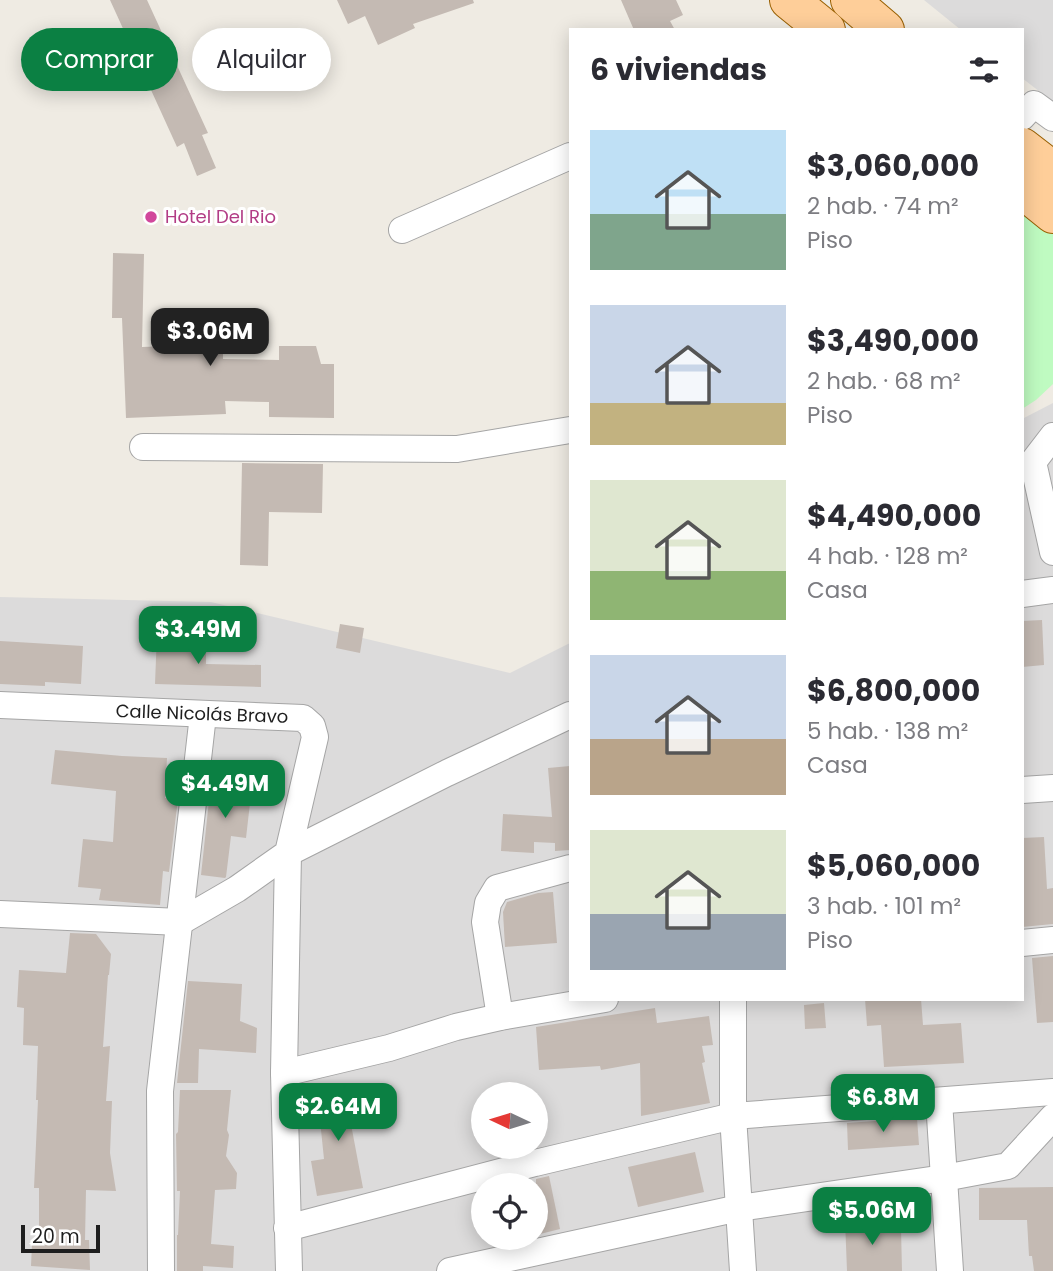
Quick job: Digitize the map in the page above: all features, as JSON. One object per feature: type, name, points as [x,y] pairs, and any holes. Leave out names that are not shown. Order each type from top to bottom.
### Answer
[{"type":"main road","points":[[789,0],[824,28]]},
{"type":"main road","points":[[851,9],[882,28]]},
{"type":"main road","points":[[1024,149],[1053,171]]},
{"type":"main road","points":[[1024,191],[1053,214]]},
{"type":"street","points":[[1024,115],[1034,104],[1053,118]]},
{"type":"street","points":[[402,230],[569,156]]},
{"type":"street","points":[[143,447],[457,449],[569,430]]},
{"type":"street","points":[[1053,436],[1033,462],[1053,552]]},
{"type":"street","points":[[1024,594],[1053,590]]},
{"type":"street","name":"Calle Nicolás Bravo","points":[[0,705],[303,718],[312,726],[315,737],[288,853]]},
{"type":"street","points":[[161,1271],[160,1091],[203,715]]},
{"type":"street","points":[[0,926],[0,914],[180,922],[237,889],[288,853],[447,772],[569,715]]},
{"type":"street","points":[[1024,790],[1053,788]]},
{"type":"street","points":[[288,853],[284,1073],[289,1271]]},
{"type":"street","points":[[500,1017],[485,922],[488,903],[497,888],[569,868]]},
{"type":"street","points":[[1024,943],[1053,940]]},
{"type":"street","points":[[284,1073],[389,1048],[456,1027],[593,1001]]},
{"type":"street","points":[[733,1001],[733,1116],[743,1271]]},
{"type":"street","points":[[287,1228],[535,1163],[733,1116],[1053,1092]]},
{"type":"street","points":[[939,1101],[950,1271]]},
{"type":"street","points":[[450,1271],[527,1263],[739,1208],[1008,1166],[1053,1117]]},
{"type":"shaded area","points":[[924,0],[1053,0],[1053,102],[1024,80],[1024,28],[959,28]]},
{"type":"shaded area","points":[[1053,403],[1053,1271],[0,1271],[0,597],[211,602],[510,673],[569,644],[569,1001],[1024,1001],[1024,418]]},
{"type":"green space","points":[[1024,202],[1053,227],[1053,384],[1024,408]]},
{"type":"building","points":[[110,0],[147,0],[160,28],[123,28]]},
{"type":"building","points":[[337,0],[473,0],[474,3],[413,24],[415,28],[378,45],[365,16],[348,24]]},
{"type":"building","points":[[621,0],[676,0],[683,15],[670,21],[674,28],[633,28]]},
{"type":"building","points":[[178,68],[208,133],[202,135],[216,168],[197,176],[184,143],[177,147],[151,91],[178,91]]},
{"type":"building","points":[[113,253],[144,254],[142,347],[223,344],[223,359],[279,360],[279,346],[316,346],[321,364],[334,364],[334,418],[269,417],[269,402],[225,401],[226,414],[126,418],[122,318],[112,318]]},
{"type":"building","points":[[242,463],[323,464],[322,513],[269,512],[268,566],[240,565]]},
{"type":"building","points":[[1042,620],[1044,665],[1024,667],[1024,621]]},
{"type":"building","points":[[340,624],[364,628],[360,653],[336,648]]},
{"type":"building","points":[[157,633],[198,635],[197,652],[206,653],[206,664],[261,665],[261,687],[155,684]]},
{"type":"building","points":[[0,641],[83,646],[81,684],[0,684]]},
{"type":"building","points":[[55,750],[167,758],[165,798],[178,799],[169,872],[163,871],[160,905],[99,900],[101,889],[78,887],[83,839],[113,842],[116,791],[51,784]]},
{"type":"building","points":[[569,766],[569,850],[555,851],[555,843],[534,842],[534,853],[501,851],[503,814],[552,817],[548,768]]},
{"type":"building","points":[[212,773],[253,777],[246,838],[231,836],[225,878],[201,875]]},
{"type":"building","points":[[1044,837],[1047,889],[1053,888],[1053,924],[1024,927],[1024,838]]},
{"type":"building","points":[[553,892],[557,943],[505,947],[503,912],[507,902],[538,893]]},
{"type":"building","points":[[70,933],[96,934],[111,954],[103,1047],[110,1046],[106,1101],[112,1101],[110,1153],[116,1191],[86,1190],[85,1240],[89,1240],[90,1270],[31,1266],[32,1244],[39,1244],[39,1188],[34,1188],[38,1046],[23,1045],[24,1008],[17,1007],[19,970],[66,973]]},
{"type":"building","points":[[1053,956],[1053,1022],[1037,1023],[1032,958]]},
{"type":"building","points":[[188,981],[242,984],[240,1021],[257,1028],[256,1053],[199,1049],[198,1083],[177,1083]]},
{"type":"building","points":[[865,1001],[921,1001],[923,1025],[961,1023],[964,1063],[884,1067],[881,1025],[867,1026]]},
{"type":"building","points":[[824,1003],[826,1028],[805,1029],[804,1005]]},
{"type":"building","points":[[655,1008],[657,1023],[709,1016],[713,1045],[702,1046],[705,1062],[702,1063],[710,1103],[641,1116],[640,1063],[601,1070],[600,1066],[539,1070],[536,1027]]},
{"type":"building","points":[[180,1090],[231,1090],[226,1156],[237,1173],[236,1189],[215,1190],[211,1244],[234,1246],[233,1268],[203,1266],[203,1271],[177,1271],[180,1191],[177,1191],[176,1134]]},
{"type":"building","points":[[317,1091],[361,1091],[363,1118],[350,1119],[363,1188],[317,1196],[311,1161],[324,1159]]},
{"type":"building","points":[[917,1118],[919,1145],[848,1150],[847,1123]]},
{"type":"building","points":[[695,1152],[704,1192],[638,1207],[628,1167]]},
{"type":"building","points":[[548,1176],[560,1229],[548,1232]]},
{"type":"building","points":[[1053,1187],[1053,1271],[1034,1271],[1032,1256],[1029,1256],[1027,1220],[979,1220],[979,1188]]},
{"type":"building","points":[[871,1219],[871,1229],[901,1228],[902,1271],[847,1271],[845,1220]]},
{"type":"place","name":"Hotel Del Rio","points":[[151,217]]}]
